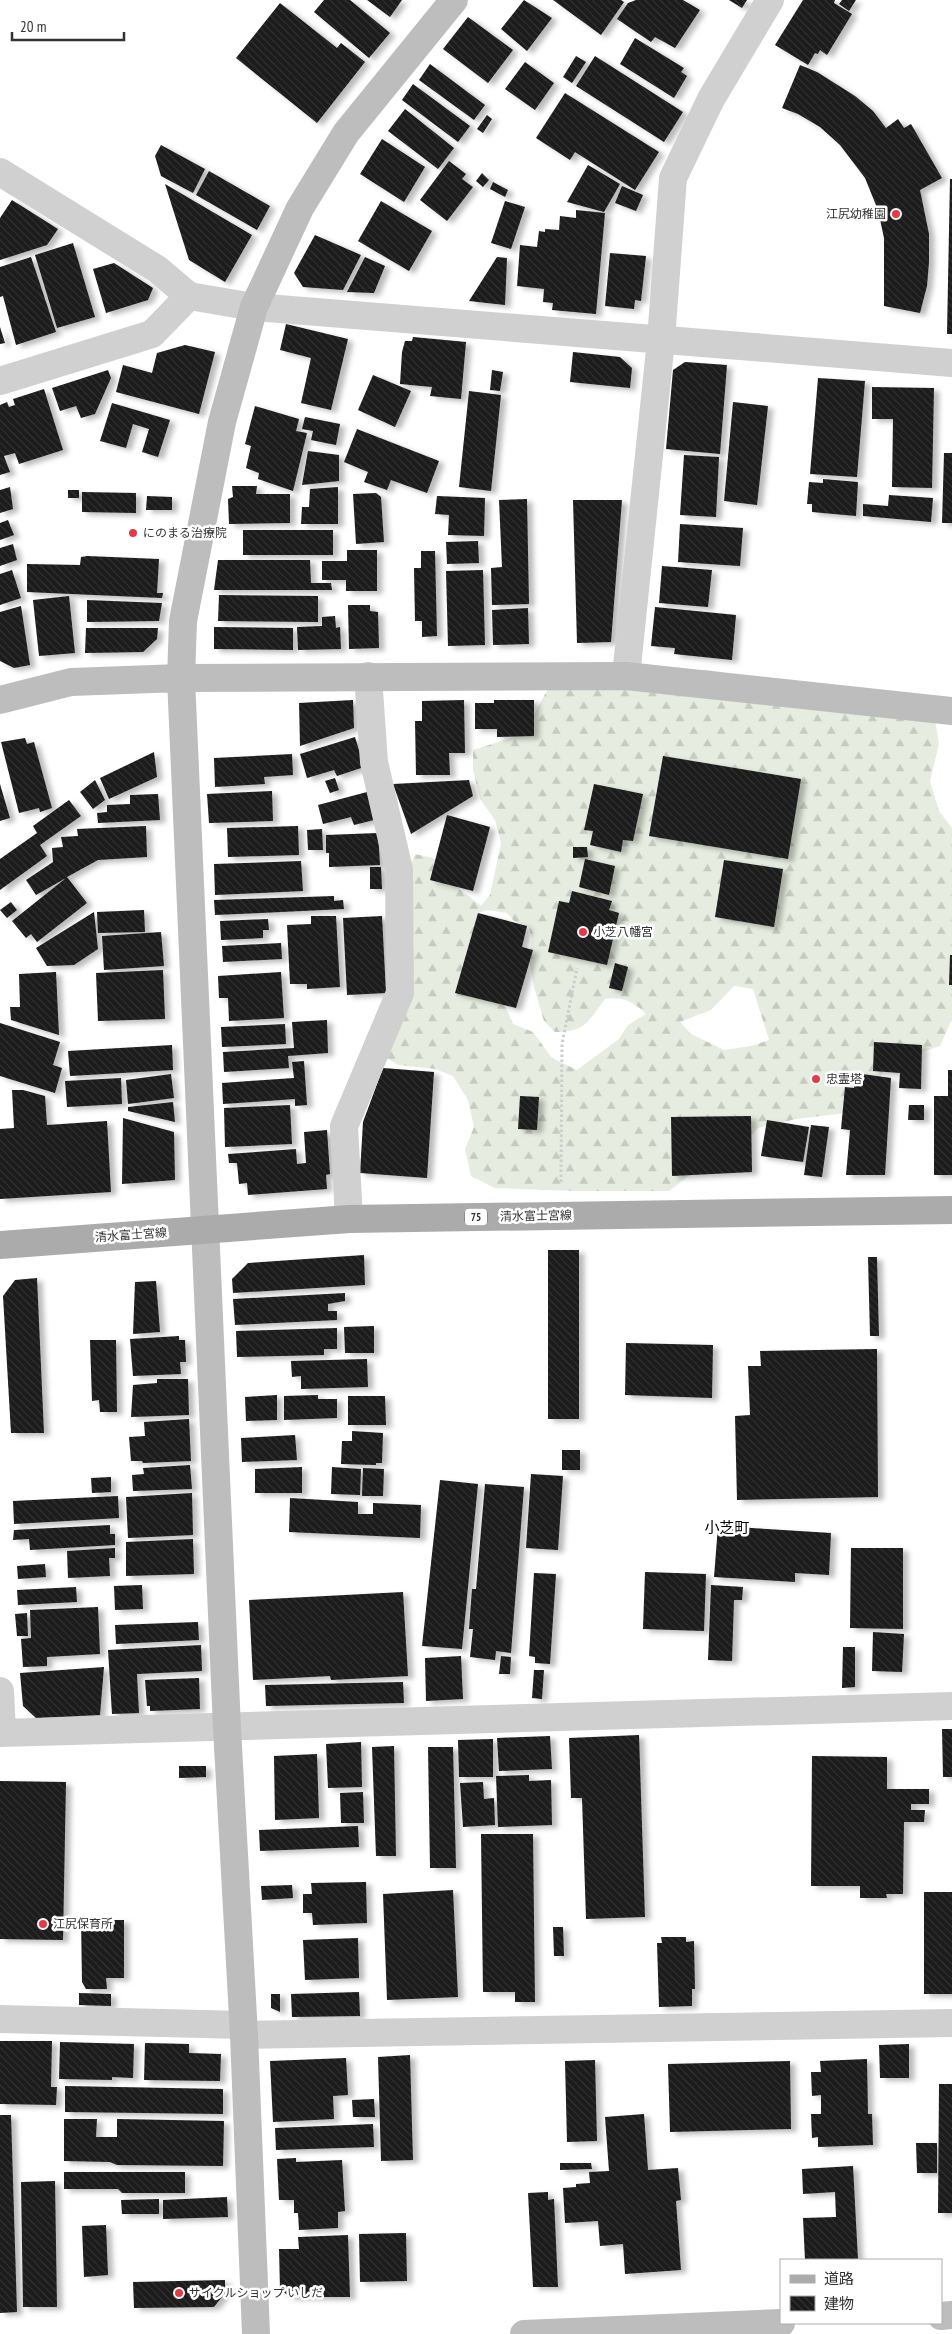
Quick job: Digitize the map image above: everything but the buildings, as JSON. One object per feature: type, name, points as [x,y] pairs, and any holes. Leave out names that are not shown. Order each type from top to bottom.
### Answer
[{"type":"main road","name":"清水富士宮線","points":[[0,1245],[349,1219],[952,1210]]},
{"type":"street","points":[[256,2334],[244,2030],[227,1728],[204,1230],[181,678],[183,621],[222,422],[254,307],[300,208],[346,132],[454,0]]},
{"type":"street","points":[[626,676],[660,340],[673,178],[711,99],[770,0]]},
{"type":"street","points":[[0,172],[157,269],[190,296],[254,307],[952,363]]},
{"type":"street","points":[[0,381],[152,334],[190,296]]},
{"type":"street","points":[[349,1219],[344,1126],[400,993],[399,870],[374,762],[368,676]]},
{"type":"street","points":[[0,700],[71,682],[181,678],[626,676],[952,711]]},
{"type":"street","points":[[0,1691],[1,1733],[952,1706]]},
{"type":"street","points":[[0,2019],[244,2030],[952,2023]]},
{"type":"street","points":[[524,2334],[780,2323]]},
{"type":"path","points":[[561,1188],[562,1044],[577,968]]},
{"type":"green space","points":[[645,667],[715,671],[934,714],[939,744],[930,781],[939,811],[952,828],[952,1019],[940,1046],[913,1055],[889,1057],[876,1087],[854,1112],[796,1119],[758,1128],[737,1150],[699,1168],[669,1191],[575,1191],[495,1188],[471,1176],[465,1149],[474,1127],[468,1100],[453,1076],[435,1069],[398,1065],[385,1057],[409,980],[414,943],[406,878],[415,854],[433,858],[449,870],[456,886],[481,906],[490,895],[501,843],[495,820],[480,799],[473,770],[473,750],[523,734],[554,678]],"holes":[[[487,910],[507,913],[514,921],[529,927],[532,939],[529,959],[534,987],[544,1021],[555,1032],[565,1032],[580,1028],[590,1020],[605,999],[623,999],[637,1006],[646,1014],[628,1025],[619,1039],[577,1070],[552,1058],[533,1032],[513,1024],[503,1001],[470,948],[478,913]],[[734,986],[753,989],[769,1040],[751,1046],[724,1050],[691,1034],[680,1022],[711,1010]]]},
{"type":"place","name":"江尻幼稚園","points":[[896,214]]},
{"type":"place","name":"にのまる治療院","points":[[133,533]]},
{"type":"place","name":"小芝八幡宮","points":[[583,932]]},
{"type":"place","name":"忠霊塔","points":[[816,1079]]},
{"type":"place","name":"江尻保育所","points":[[43,1924]]},
{"type":"place","name":"サイクルショップ いしだ","points":[[179,2293]]},
{"type":"district","name":"小芝町","points":[[727,1528]]}]
